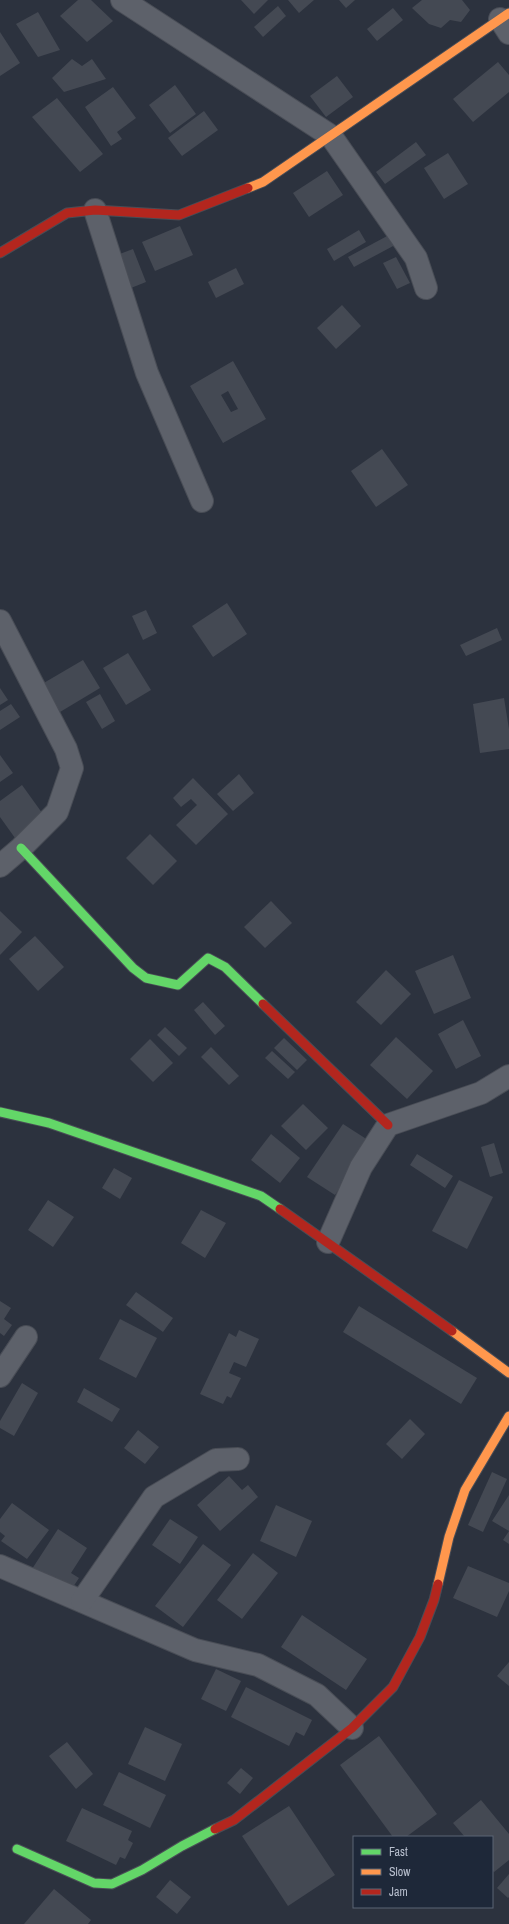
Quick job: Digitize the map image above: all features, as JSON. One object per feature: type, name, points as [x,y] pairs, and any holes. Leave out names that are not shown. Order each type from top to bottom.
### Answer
[{"type":"street","points":[[122,0],[331,136],[416,258],[426,288]]},
{"type":"street","points":[[0,253],[67,213],[95,210],[180,215],[263,182],[506,22]]},
{"type":"street","points":[[95,210],[147,373],[202,501]]},
{"type":"street","points":[[0,622],[66,749],[72,768],[56,812],[21,848],[0,866]]},
{"type":"street","points":[[21,848],[133,968],[146,978],[178,985],[208,958],[225,967],[388,1125]]},
{"type":"street","points":[[328,1242],[361,1167],[388,1125],[481,1092],[509,1076]]},
{"type":"street","points":[[0,1112],[49,1123],[261,1196],[328,1242],[509,1374]]},
{"type":"street","points":[[0,1376],[26,1337]]},
{"type":"street","points":[[17,1849],[94,1883],[112,1884],[142,1870],[182,1846],[234,1820],[352,1728],[393,1687],[420,1637],[434,1600],[449,1537],[466,1490],[509,1416]]},
{"type":"street","points":[[82,1601],[154,1497],[216,1460],[238,1460]]},
{"type":"street","points":[[0,1566],[195,1650],[258,1665],[317,1695],[352,1728]]},
{"type":"building","points":[[78,0],[91,0],[113,21],[87,42],[60,16]]},
{"type":"building","points":[[241,0],[268,0],[254,14]]},
{"type":"building","points":[[288,0],[314,0],[299,13]]},
{"type":"building","points":[[339,0],[355,0],[346,8]]},
{"type":"building","points":[[422,0],[462,0],[470,10],[461,22],[450,20],[441,28],[429,24],[412,8]]},
{"type":"building","points":[[278,6],[286,16],[263,37],[254,27]]},
{"type":"building","points":[[393,8],[403,20],[377,41],[367,29]]},
{"type":"building","points":[[38,12],[60,50],[38,57],[16,24]]},
{"type":"building","points":[[0,32],[20,63],[0,76]]},
{"type":"building","points":[[72,59],[82,66],[92,59],[106,79],[64,92],[52,78]]},
{"type":"building","points":[[498,62],[509,75],[509,92],[473,122],[453,99]]},
{"type":"building","points":[[337,76],[353,97],[326,117],[310,96]]},
{"type":"building","points":[[175,85],[196,114],[170,133],[149,105]]},
{"type":"building","points":[[113,87],[136,118],[117,132],[122,139],[111,146],[85,107]]},
{"type":"building","points":[[57,98],[103,154],[80,172],[32,117]]},
{"type":"building","points":[[204,111],[218,130],[182,156],[168,138]]},
{"type":"building","points":[[416,142],[426,155],[385,184],[376,172]]},
{"type":"building","points":[[448,153],[468,184],[444,199],[424,168]]},
{"type":"building","points":[[327,171],[343,195],[309,217],[293,193]]},
{"type":"building","points":[[180,226],[193,255],[155,271],[142,242]]},
{"type":"building","points":[[359,230],[366,242],[334,261],[327,249]]},
{"type":"building","points":[[389,235],[395,245],[354,267],[348,257]]},
{"type":"building","points":[[133,249],[146,282],[131,288],[117,255]]},
{"type":"building","points":[[396,257],[410,283],[397,289],[383,263]]},
{"type":"building","points":[[236,268],[244,284],[216,298],[208,282]]},
{"type":"building","points":[[342,305],[361,326],[336,349],[317,328]]},
{"type":"building","points":[[233,361],[266,419],[223,443],[190,386]],"holes":[[[228,391],[238,409],[231,412],[221,395]]]},
{"type":"building","points":[[382,449],[408,485],[376,507],[351,471]]},
{"type":"building","points":[[227,603],[247,634],[213,657],[192,626]]},
{"type":"building","points":[[146,610],[157,633],[143,640],[132,616]]},
{"type":"building","points":[[497,628],[502,640],[466,656],[460,645]]},
{"type":"building","points":[[128,653],[151,690],[126,705],[103,668]]},
{"type":"building","points":[[83,660],[100,688],[60,712],[42,684]]},
{"type":"building","points":[[0,688],[8,700],[0,705]]},
{"type":"building","points":[[100,694],[115,721],[102,729],[86,702]]},
{"type":"building","points":[[504,698],[509,729],[509,749],[480,753],[473,704]]},
{"type":"building","points":[[11,704],[20,717],[0,730],[0,711]]},
{"type":"building","points":[[0,755],[13,773],[0,782]]},
{"type":"building","points":[[239,774],[254,793],[233,811],[217,794]]},
{"type":"building","points":[[193,778],[228,814],[196,845],[176,825],[197,805],[191,799],[181,807],[173,798]]},
{"type":"building","points":[[22,785],[45,817],[15,838],[0,817],[0,801]]},
{"type":"building","points":[[150,834],[177,861],[153,885],[126,858]]},
{"type":"building","points":[[271,901],[292,923],[265,948],[244,927]]},
{"type":"building","points":[[0,911],[22,932],[0,955]]},
{"type":"building","points":[[35,936],[64,967],[38,991],[9,959]]},
{"type":"building","points":[[453,955],[471,998],[434,1014],[415,971]]},
{"type":"building","points":[[386,970],[411,994],[381,1025],[356,1002]]},
{"type":"building","points":[[203,1002],[225,1026],[215,1035],[194,1010]]},
{"type":"building","points":[[463,1020],[481,1056],[456,1069],[438,1034]]},
{"type":"building","points":[[165,1027],[187,1048],[179,1056],[157,1035]]},
{"type":"building","points":[[396,1037],[433,1071],[407,1099],[370,1065]]},
{"type":"building","points":[[284,1038],[307,1060],[297,1070],[274,1048]]},
{"type":"building","points":[[150,1039],[173,1063],[153,1082],[130,1059]]},
{"type":"building","points":[[211,1047],[239,1076],[229,1085],[201,1057]]},
{"type":"building","points":[[272,1051],[295,1072],[288,1079],[265,1058]]},
{"type":"building","points":[[303,1104],[328,1128],[306,1150],[281,1126]]},
{"type":"building","points":[[343,1124],[371,1142],[335,1195],[307,1177]]},
{"type":"building","points":[[271,1134],[300,1158],[280,1183],[251,1160]]},
{"type":"building","points":[[494,1143],[503,1173],[490,1177],[481,1147]]},
{"type":"building","points":[[417,1154],[453,1176],[445,1188],[410,1165]]},
{"type":"building","points":[[114,1168],[132,1178],[120,1199],[102,1188]]},
{"type":"building","points":[[459,1180],[493,1197],[467,1249],[432,1231]]},
{"type":"building","points":[[48,1200],[74,1217],[53,1247],[28,1230]]},
{"type":"building","points":[[201,1210],[226,1223],[205,1258],[181,1243]]},
{"type":"building","points":[[136,1292],[173,1318],[163,1332],[126,1305]]},
{"type":"building","points":[[0,1301],[11,1308],[4,1319],[12,1325],[4,1336],[0,1333]]},
{"type":"building","points":[[359,1306],[477,1378],[461,1404],[343,1332]]},
{"type":"building","points":[[120,1319],[157,1338],[136,1378],[99,1359]]},
{"type":"building","points":[[239,1330],[259,1339],[246,1367],[234,1362],[229,1373],[241,1378],[231,1398],[227,1396],[223,1404],[200,1394],[229,1333],[236,1337]]},
{"type":"building","points":[[22,1383],[38,1393],[14,1436],[0,1428],[0,1421]]},
{"type":"building","points":[[84,1388],[120,1409],[112,1422],[77,1402]]},
{"type":"building","points":[[410,1419],[425,1434],[402,1459],[386,1444]]},
{"type":"building","points":[[138,1430],[159,1447],[145,1464],[124,1448]]},
{"type":"building","points":[[492,1472],[507,1479],[483,1532],[468,1525]]},
{"type":"building","points":[[229,1476],[242,1490],[248,1485],[258,1497],[220,1531],[197,1505]]},
{"type":"building","points":[[509,1495],[509,1531],[492,1521]]},
{"type":"building","points":[[12,1503],[49,1530],[27,1559],[1,1541],[5,1536],[0,1532],[0,1519]]},
{"type":"building","points":[[276,1505],[312,1521],[296,1557],[260,1541]]},
{"type":"building","points":[[170,1519],[198,1537],[180,1564],[152,1545]]},
{"type":"building","points":[[58,1529],[87,1548],[71,1573],[79,1578],[69,1593],[32,1569]]},
{"type":"building","points":[[509,1531],[509,1544],[503,1540]]},
{"type":"building","points":[[203,1544],[231,1565],[183,1627],[155,1606]]},
{"type":"building","points":[[253,1553],[278,1573],[242,1619],[217,1600]]},
{"type":"building","points":[[468,1566],[509,1583],[509,1591],[497,1617],[453,1598]]},
{"type":"building","points":[[302,1615],[367,1659],[346,1690],[281,1647]]},
{"type":"building","points":[[509,1662],[509,1686],[497,1676]]},
{"type":"building","points":[[216,1669],[241,1681],[226,1711],[201,1699]]},
{"type":"building","points":[[246,1687],[312,1720],[304,1736],[296,1732],[289,1746],[231,1717]]},
{"type":"building","points":[[145,1727],[182,1744],[165,1781],[128,1764]]},
{"type":"building","points":[[379,1736],[437,1814],[407,1836],[392,1836],[340,1765]]},
{"type":"building","points":[[67,1742],[93,1774],[76,1789],[49,1756]]},
{"type":"building","points":[[241,1768],[253,1778],[240,1794],[227,1783]]},
{"type":"building","points":[[119,1772],[166,1795],[150,1828],[103,1805]]},
{"type":"building","points":[[481,1800],[509,1834],[509,1860],[494,1872],[493,1836],[464,1836],[453,1823]]},
{"type":"building","points":[[289,1806],[335,1875],[288,1906],[242,1836]]},
{"type":"building","points":[[82,1808],[132,1831],[128,1840],[133,1843],[125,1859],[120,1857],[116,1865],[66,1841]]},
{"type":"building","points":[[509,1874],[509,1897],[508,1898],[497,1888]]},
{"type":"building","points":[[170,1880],[191,1897],[177,1914],[156,1897]]},
{"type":"building","points":[[54,1889],[91,1920],[88,1924],[24,1924]]},
{"type":"traffic: fast","points":[[21,848],[133,968],[146,978],[178,985],[208,958],[225,967],[263,1004]]},
{"type":"traffic: fast","points":[[0,1112],[49,1123],[261,1196],[280,1209]]},
{"type":"traffic: fast","points":[[17,1849],[94,1883],[112,1884],[142,1870],[182,1846],[215,1829]]},
{"type":"traffic: slow","points":[[248,188],[263,182],[509,13]]},
{"type":"traffic: slow","points":[[452,1331],[509,1373]]},
{"type":"traffic: slow","points":[[438,1584],[449,1537],[465,1490],[509,1416]]},
{"type":"traffic: jam","points":[[0,253],[67,213],[95,210],[179,215],[248,188]]},
{"type":"traffic: jam","points":[[263,1004],[388,1125]]},
{"type":"traffic: jam","points":[[280,1209],[452,1331]]},
{"type":"traffic: jam","points":[[215,1829],[234,1820],[352,1728],[393,1687],[420,1637],[434,1600],[438,1584]]}]
